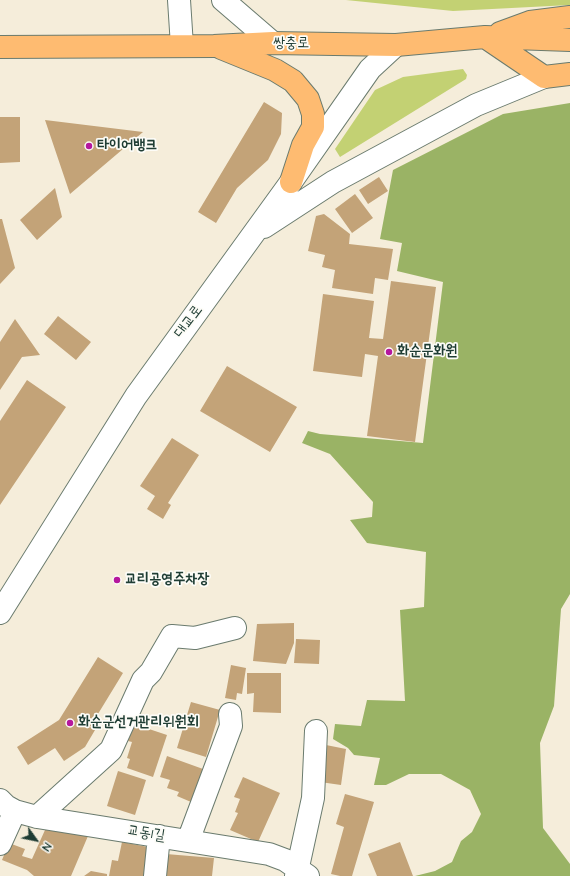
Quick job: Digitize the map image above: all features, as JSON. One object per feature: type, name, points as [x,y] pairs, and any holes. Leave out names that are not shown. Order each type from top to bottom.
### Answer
[{"type":"main road","points":[[485,37],[530,22],[570,17]]},
{"type":"main road","name":"쌍충로","points":[[0,47],[214,46],[273,43],[396,45],[485,37]]},
{"type":"main road","points":[[485,37],[570,40]]},
{"type":"main road","points":[[485,37],[544,77],[570,74]]},
{"type":"main road","points":[[214,46],[275,70],[293,81],[308,99],[313,114],[313,127],[303,145],[291,182]]},
{"type":"street","points":[[180,0],[182,46]]},
{"type":"street","points":[[223,0],[273,43]]},
{"type":"street","name":"대교로","points":[[0,613],[136,396],[291,182],[370,69],[396,45]]},
{"type":"street","points":[[253,234],[333,182],[469,109],[544,77]]},
{"type":"street","points":[[37,817],[111,750],[143,680],[151,672],[172,636],[195,638],[235,628]]},
{"type":"street","points":[[188,841],[231,726],[230,714]]},
{"type":"street","points":[[301,874],[313,798],[316,731]]},
{"type":"street","name":"교동1길","points":[[0,844],[5,805],[37,817],[269,854],[285,860],[301,874]]},
{"type":"street","points":[[155,876],[159,836]]},
{"type":"green space","points":[[346,0],[570,0],[570,5],[453,11]]},
{"type":"green space","points":[[463,69],[467,75],[466,79],[340,157],[335,149],[375,90],[403,77]]},
{"type":"green space","points":[[570,103],[570,594],[561,609],[554,706],[540,743],[543,828],[570,864],[570,876],[415,876],[435,871],[452,862],[461,841],[472,832],[481,814],[470,790],[441,774],[409,774],[386,785],[374,785],[380,758],[354,755],[348,748],[333,739],[335,724],[361,726],[367,700],[405,701],[400,610],[424,607],[426,552],[367,543],[350,520],[372,517],[373,502],[330,454],[302,443],[308,431],[320,434],[423,443],[443,282],[397,271],[402,243],[380,239],[393,170],[503,114]]},
{"type":"building","points":[[264,102],[282,113],[281,134],[268,160],[237,188],[216,223],[198,212]]},
{"type":"building","points":[[0,117],[20,117],[20,162],[0,163]]},
{"type":"building","points":[[45,120],[143,132],[70,194]]},
{"type":"building","points":[[379,177],[388,191],[368,204],[359,190]]},
{"type":"building","points":[[55,188],[62,217],[37,240],[20,220]]},
{"type":"building","points":[[355,194],[373,218],[352,233],[335,209]]},
{"type":"building","points":[[324,214],[350,234],[349,244],[393,249],[388,280],[375,278],[373,294],[332,288],[335,270],[322,267],[325,255],[308,251],[316,216]]},
{"type":"building","points":[[0,219],[2,219],[15,268],[0,284]]},
{"type":"building","points":[[391,281],[436,287],[415,442],[367,436],[378,356],[365,354],[362,377],[313,371],[323,294],[374,301],[369,338],[383,339]]},
{"type":"building","points":[[58,316],[91,342],[76,360],[44,334]]},
{"type":"building","points":[[15,319],[40,355],[22,357],[0,390],[0,342]]},
{"type":"building","points":[[227,366],[297,407],[270,452],[200,411]]},
{"type":"building","points":[[27,380],[66,407],[0,505],[0,421]]},
{"type":"building","points":[[172,438],[199,455],[168,503],[171,505],[163,519],[147,509],[155,496],[140,486]]},
{"type":"building","points":[[294,623],[294,643],[286,664],[253,661],[257,624]]},
{"type":"building","points":[[296,639],[320,640],[319,664],[294,663]]},
{"type":"building","points":[[98,657],[123,673],[90,727],[95,730],[85,747],[64,761],[55,748],[28,765],[17,747],[59,720]]},
{"type":"building","points":[[231,665],[246,668],[242,694],[237,693],[236,700],[225,698]]},
{"type":"building","points":[[247,673],[281,673],[281,713],[253,712],[254,693],[247,694]]},
{"type":"building","points":[[191,702],[220,710],[206,757],[177,748]]},
{"type":"building","points":[[134,724],[167,735],[153,777],[127,768],[130,759],[127,758],[132,742],[128,741]]},
{"type":"building","points":[[326,745],[346,749],[341,785],[320,782]]},
{"type":"building","points":[[167,756],[203,769],[191,802],[177,796],[179,792],[167,788],[170,780],[160,777]]},
{"type":"building","points":[[118,771],[146,780],[135,815],[107,806]]},
{"type":"building","points":[[243,777],[280,793],[258,842],[230,830],[238,813],[235,812],[240,799],[234,797]]},
{"type":"building","points":[[345,794],[374,802],[352,876],[331,874],[344,827],[336,824]]},
{"type":"building","points":[[58,829],[88,836],[71,876],[34,876],[27,870],[2,860],[9,843],[25,849],[22,856],[32,859],[45,830]]},
{"type":"building","points":[[122,842],[153,848],[148,876],[109,876],[112,860],[118,861]]},
{"type":"building","points":[[400,842],[413,876],[377,876],[368,854]]},
{"type":"building","points":[[166,854],[214,858],[212,876],[164,876]]},
{"type":"building","points":[[91,871],[107,874],[107,876],[84,876]]},
{"type":"place","name":"타이어뱅크","points":[[89,146]]},
{"type":"place","name":"화순문화원","points":[[389,352]]},
{"type":"place","name":"교리공영주차장","points":[[117,580]]},
{"type":"place","name":"화순군선거관리위원회","points":[[70,723]]}]
